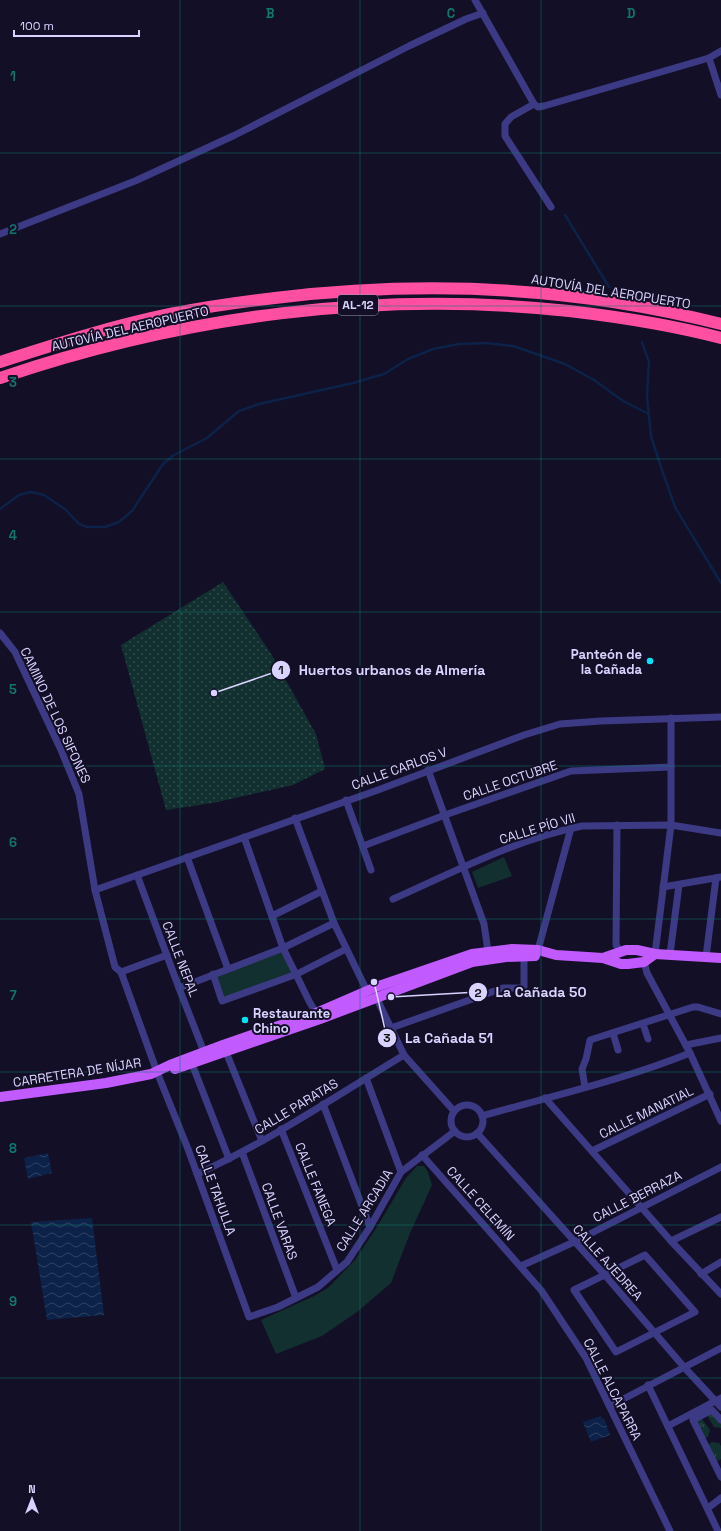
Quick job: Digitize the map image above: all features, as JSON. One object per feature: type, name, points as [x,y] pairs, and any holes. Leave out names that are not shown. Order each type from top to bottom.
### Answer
[{"type":"highway","name":"AUTOVÍA DEL AEROPUERTO","points":[[0,362],[84,336],[170,314],[249,301],[349,291],[451,288],[540,293],[661,310],[721,324]]},
{"type":"highway","name":"AUTOVÍA DEL AEROPUERTO","points":[[0,378],[45,363],[118,343],[170,331],[269,314],[360,305],[503,305],[600,315],[650,323],[721,338]]},
{"type":"main road","name":"CARRETERA DE NÍJAR","points":[[157,1072],[170,1065],[204,1052],[316,1013],[367,991],[456,959],[488,951],[512,949],[538,950],[556,955],[602,958],[620,956],[637,950],[644,957]]},
{"type":"main road","points":[[644,957],[655,954],[670,954],[721,958]]},
{"type":"main road","name":"CARRETERA DE NÍJAR","points":[[0,1097],[106,1083],[131,1079],[157,1072],[170,1071],[472,962],[489,958],[524,956],[544,957],[556,955]]},
{"type":"street","points":[[475,0],[534,104],[538,107],[709,58],[721,51]]},
{"type":"street","points":[[0,234],[135,181],[235,135],[409,46],[466,19],[483,13]]},
{"type":"street","points":[[709,58],[721,95]]},
{"type":"street","points":[[534,104],[511,117],[505,124],[505,136],[551,207]]},
{"type":"street","name":"CAMINO DE LOS SIFONES","points":[[0,633],[15,652],[61,750],[79,794],[95,890],[115,967],[121,972]]},
{"type":"street","name":"CALLE CARLOS V","points":[[95,890],[524,735],[560,724],[721,717]]},
{"type":"street","points":[[655,954],[671,825],[671,718]]},
{"type":"street","name":"CALLE OCTUBRE","points":[[363,846],[445,815],[571,771],[671,767]]},
{"type":"street","points":[[428,770],[484,924],[488,951]]},
{"type":"street","points":[[346,800],[371,870]]},
{"type":"street","points":[[295,818],[334,923],[367,991]]},
{"type":"street","points":[[617,825],[616,945],[620,956]]},
{"type":"street","name":"CALLE PÍO VII","points":[[393,899],[522,843],[571,828],[582,826],[671,825],[721,833]]},
{"type":"street","points":[[538,950],[571,828]]},
{"type":"street","points":[[244,837],[283,948],[316,1013]]},
{"type":"street","points":[[187,857],[228,969]]},
{"type":"street","name":"CALLE NEPAL","points":[[137,875],[204,1052]]},
{"type":"street","points":[[663,887],[718,877],[706,956]]},
{"type":"street","points":[[670,954],[679,885]]},
{"type":"street","points":[[272,916],[322,891]]},
{"type":"street","points":[[179,988],[283,948],[334,923]]},
{"type":"street","points":[[213,974],[222,1000],[297,974],[346,949]]},
{"type":"street","points":[[121,972],[167,955]]},
{"type":"street","points":[[391,1028],[503,988],[524,988],[524,956]]},
{"type":"street","points":[[644,957],[647,973],[686,1044],[721,1121]]},
{"type":"street","name":"CALLE TAHULLA","points":[[121,972],[249,1317]]},
{"type":"street","points":[[376,997],[404,1054],[454,1112]]},
{"type":"street","points":[[585,1087],[582,1069],[590,1040],[694,1007],[721,1014]]},
{"type":"street","points":[[643,1024],[648,1039]]},
{"type":"street","points":[[613,1033],[618,1050]]},
{"type":"street","points":[[686,1044],[721,1038]]},
{"type":"street","points":[[226,1052],[262,1141]]},
{"type":"street","points":[[482,1116],[662,1064],[690,1053]]},
{"type":"street","name":"CALLE PARATAS","points":[[197,1174],[230,1159],[262,1141],[404,1054]]},
{"type":"street","points":[[192,1064],[230,1159]]},
{"type":"street","points":[[366,1078],[401,1172]]},
{"type":"street","name":"CALLE MANATIAL","points":[[592,1151],[710,1094]]},
{"type":"street","points":[[545,1098],[671,1241],[721,1294]]},
{"type":"street","points":[[323,1104],[370,1227]]},
{"type":"street","points":[[469,1105],[479,1111],[482,1116],[482,1125],[477,1133],[468,1137],[455,1132],[451,1122],[454,1112],[458,1107],[469,1105]]},
{"type":"street","name":"CALLE FANEGA","points":[[282,1129],[337,1270]]},
{"type":"street","name":"CALLE ARCADIA","points":[[249,1317],[278,1307],[318,1287],[347,1262],[370,1227],[401,1172],[455,1132]]},
{"type":"street","name":"CALLE AJEDREA","points":[[477,1133],[604,1274],[684,1367],[718,1400],[721,1407]]},
{"type":"street","name":"CALLE VARAS","points":[[242,1152],[296,1298]]},
{"type":"street","name":"CALLE CELEMÍN","points":[[422,1155],[521,1266]]},
{"type":"street","name":"CALLE BERRAZA","points":[[521,1266],[574,1242],[721,1167]]},
{"type":"street","points":[[671,1241],[721,1217]]},
{"type":"street","points":[[645,1255],[695,1312],[616,1352],[574,1290],[604,1274],[645,1255]]},
{"type":"street","points":[[701,1274],[721,1262]]},
{"type":"street","name":"CALLE ALCAPARRA","points":[[521,1266],[541,1290],[586,1358],[670,1531]]},
{"type":"street","points":[[610,1406],[721,1348]]},
{"type":"street","points":[[648,1385],[718,1531]]},
{"type":"street","points":[[668,1426],[718,1400]]},
{"type":"street","points":[[721,1420],[712,1410],[693,1420],[721,1477]]},
{"type":"street","points":[[708,1508],[721,1498]]},
{"type":"green space","points":[[223,582],[270,652],[316,734],[325,769],[293,785],[213,803],[166,810],[121,645]]},
{"type":"green space","points":[[504,857],[512,876],[478,888],[472,872]]},
{"type":"green space","points":[[283,948],[297,974],[222,1001],[213,974]]},
{"type":"green space","points":[[417,1166],[424,1166],[428,1172],[432,1185],[410,1233],[391,1283],[357,1312],[322,1336],[276,1354],[261,1320],[328,1288],[355,1260],[377,1227],[406,1178]]},
{"type":"green space","points":[[708,1412],[721,1420],[721,1428],[714,1427],[708,1417]]},
{"type":"green space","points":[[702,1419],[710,1430],[708,1437],[703,1439],[693,1420]]},
{"type":"green space","points":[[712,1442],[719,1443],[721,1446],[721,1459],[714,1463],[706,1446]]},
{"type":"water","points":[[48,1153],[52,1173],[28,1179],[24,1158]]},
{"type":"water","points":[[92,1218],[104,1315],[47,1320],[31,1222]]},
{"type":"water","points":[[601,1416],[602,1419],[604,1418],[610,1435],[591,1442],[583,1422]]},
{"type":"waterway","points":[[565,215],[609,287]]},
{"type":"waterway","points":[[642,342],[649,362],[647,396],[651,436],[661,467],[675,507],[721,583]]},
{"type":"waterway","points":[[0,509],[19,495],[31,492],[44,495],[66,510],[79,524],[87,527],[105,527],[119,522],[132,511],[163,464],[174,455],[207,438],[239,411],[259,404],[353,383],[384,374],[408,359],[433,349],[459,344],[486,343],[513,346],[565,364],[594,380],[623,401],[649,414]]},
{"type":"place","name":"Panteón de la Cañada","points":[[650,661]]},
{"type":"place","name":"Huertos urbanos de Almería","points":[[214,693]]},
{"type":"place","name":"La Cañada 51","points":[[374,982]]},
{"type":"place","name":"La Cañada 50","points":[[391,997]]},
{"type":"place","name":"Restaurante Chino","points":[[245,1020]]}]
